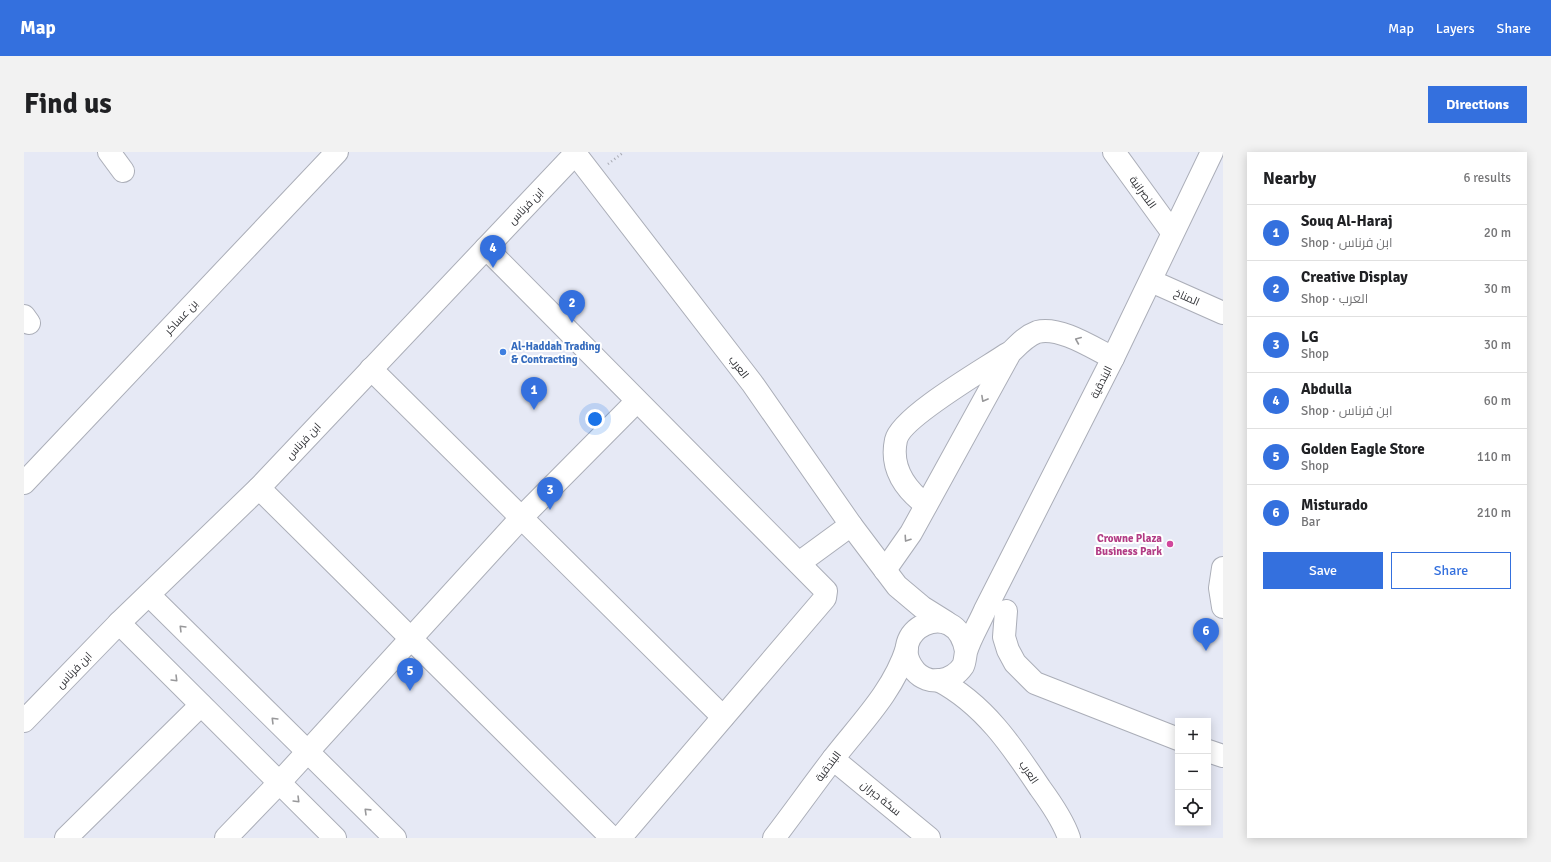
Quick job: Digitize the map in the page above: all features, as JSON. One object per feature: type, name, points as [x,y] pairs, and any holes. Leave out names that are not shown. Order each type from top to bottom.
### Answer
[{"type":"street","points":[[110,152],[123,171]]},
{"type":"street","name":"بن عساكر","points":[[24,483],[338,152]]},
{"type":"street","name":"النصرانية","points":[[1114,152],[1172,232]]},
{"type":"street","name":"البندقية","points":[[965,658],[995,610],[1113,358],[1151,281],[1172,232],[1212,152]]},
{"type":"street","name":"ابن فرناس","points":[[24,721],[119,623],[259,488],[575,153]]},
{"type":"street","name":"العرب","points":[[575,153],[752,383],[851,525],[891,578],[912,618],[910,640]]},
{"type":"street","points":[[486,248],[636,401],[799,563],[824,589],[826,596],[620,838]]},
{"type":"street","name":"المناخ","points":[[1151,281],[1223,313]]},
{"type":"street","points":[[926,505],[912,494],[899,477],[895,459],[896,439],[905,425],[920,412],[1010,353],[1025,339],[1037,332],[1048,331],[1079,340],[1113,358]]},
{"type":"street","points":[[891,578],[911,533],[1010,353]]},
{"type":"street","points":[[371,369],[723,717]]},
{"type":"street","points":[[226,838],[279,783],[306,751],[521,518],[636,401]]},
{"type":"street","points":[[259,488],[612,838]]},
{"type":"street","points":[[799,563],[851,525]]},
{"type":"street","points":[[1223,568],[1220,588],[1223,607]]},
{"type":"street","name":"العرب","points":[[891,578],[922,607],[950,624]]},
{"type":"street","points":[[149,595],[395,838]]},
{"type":"street","points":[[950,624],[960,632],[964,641],[965,658],[952,676],[932,680],[917,674],[907,658],[910,640],[929,622],[950,624],[972,619],[995,610],[1008,650],[1015,663],[1024,674],[1035,683],[1175,738]]},
{"type":"street","points":[[119,623],[335,838]]},
{"type":"street","name":"البندقية","points":[[774,838],[833,759],[884,696],[902,662],[910,640]]},
{"type":"street","name":"العرب","points":[[965,658],[982,711]]},
{"type":"street","name":"البندقية","points":[[884,696],[911,682],[932,680]]},
{"type":"street","name":"العرب","points":[[932,680],[952,688],[982,711],[1016,752],[1054,809],[1069,838]]},
{"type":"street","points":[[66,838],[201,705]]},
{"type":"street","points":[[1211,751],[1223,756]]},
{"type":"street","name":"سكة جبران","points":[[833,759],[929,838]]},
{"type":"place","name":"Abdulla","points":[[493,268]]},
{"type":"place","name":"Creative Display","points":[[572,323]]},
{"type":"place","name":"Al-Haddah Trading & Contracting","points":[[503,352]]},
{"type":"place","name":"Souq Al-Haraj","points":[[534,410]]},
{"type":"place","name":"LG","points":[[550,510]]},
{"type":"place","name":"Crowne Plaza Business Park","points":[[1170,544]]},
{"type":"place","name":"Misturado","points":[[1206,651]]},
{"type":"place","name":"Golden Eagle Store","points":[[410,691]]}]
